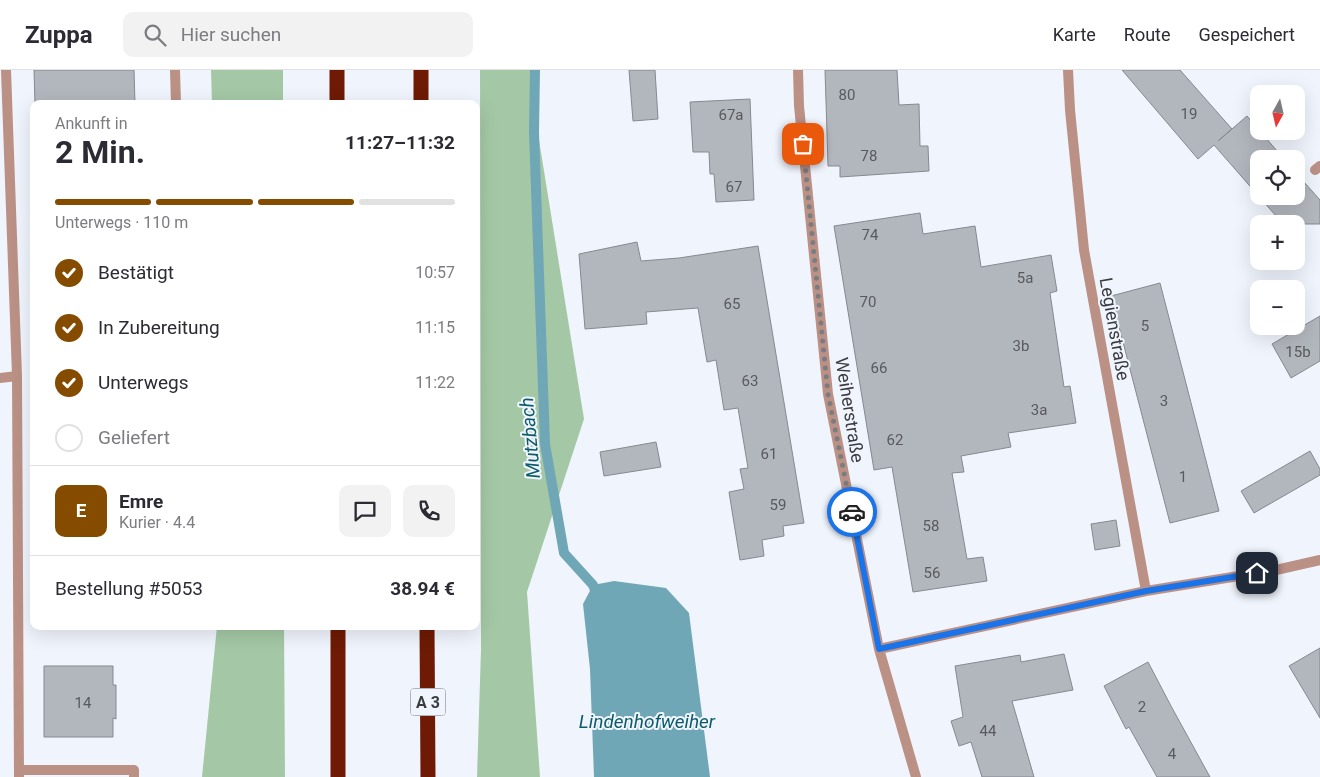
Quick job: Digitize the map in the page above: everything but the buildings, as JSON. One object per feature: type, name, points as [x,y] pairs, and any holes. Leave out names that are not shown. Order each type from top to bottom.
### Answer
[{"type":"highway","points":[[337,70],[337,100]]},
{"type":"highway","points":[[421,70],[421,100]]},
{"type":"highway","points":[[338,630],[338,777]]},
{"type":"highway","name":"A 3","points":[[427,630],[428,777]]},
{"type":"street","points":[[6,70],[17,376],[19,773],[134,770],[134,777]]},
{"type":"street","points":[[175,70],[176,100]]},
{"type":"street","name":"Weiherstraße","points":[[798,70],[799,106],[828,394],[879,649],[916,777]]},
{"type":"street","name":"Legienstraße","points":[[1068,70],[1070,110],[1084,250],[1146,591]]},
{"type":"street","points":[[0,378],[17,376]]},
{"type":"street","points":[[879,649],[1146,591],[1276,570],[1320,560]]},
{"type":"green space","points":[[211,70],[283,70],[283,100],[212,100]]},
{"type":"green space","points":[[480,70],[537,70],[534,109],[584,419],[527,592],[540,777],[477,777],[481,649]]},
{"type":"green space","points":[[217,630],[284,630],[285,777],[202,777]]},
{"type":"water","name":"Lindenhofweiher","points":[[614,581],[666,588],[689,613],[710,777],[594,777],[590,669],[583,604],[593,585]]},
{"type":"waterway","name":"Mutzbach","points":[[535,70],[534,132],[545,444],[564,553],[593,585],[598,598]]},
{"type":"way so far","points":[[803,144],[828,394],[852,512]]},
{"type":"route","points":[[852,512],[879,649],[1146,591],[1257,573]]}]
